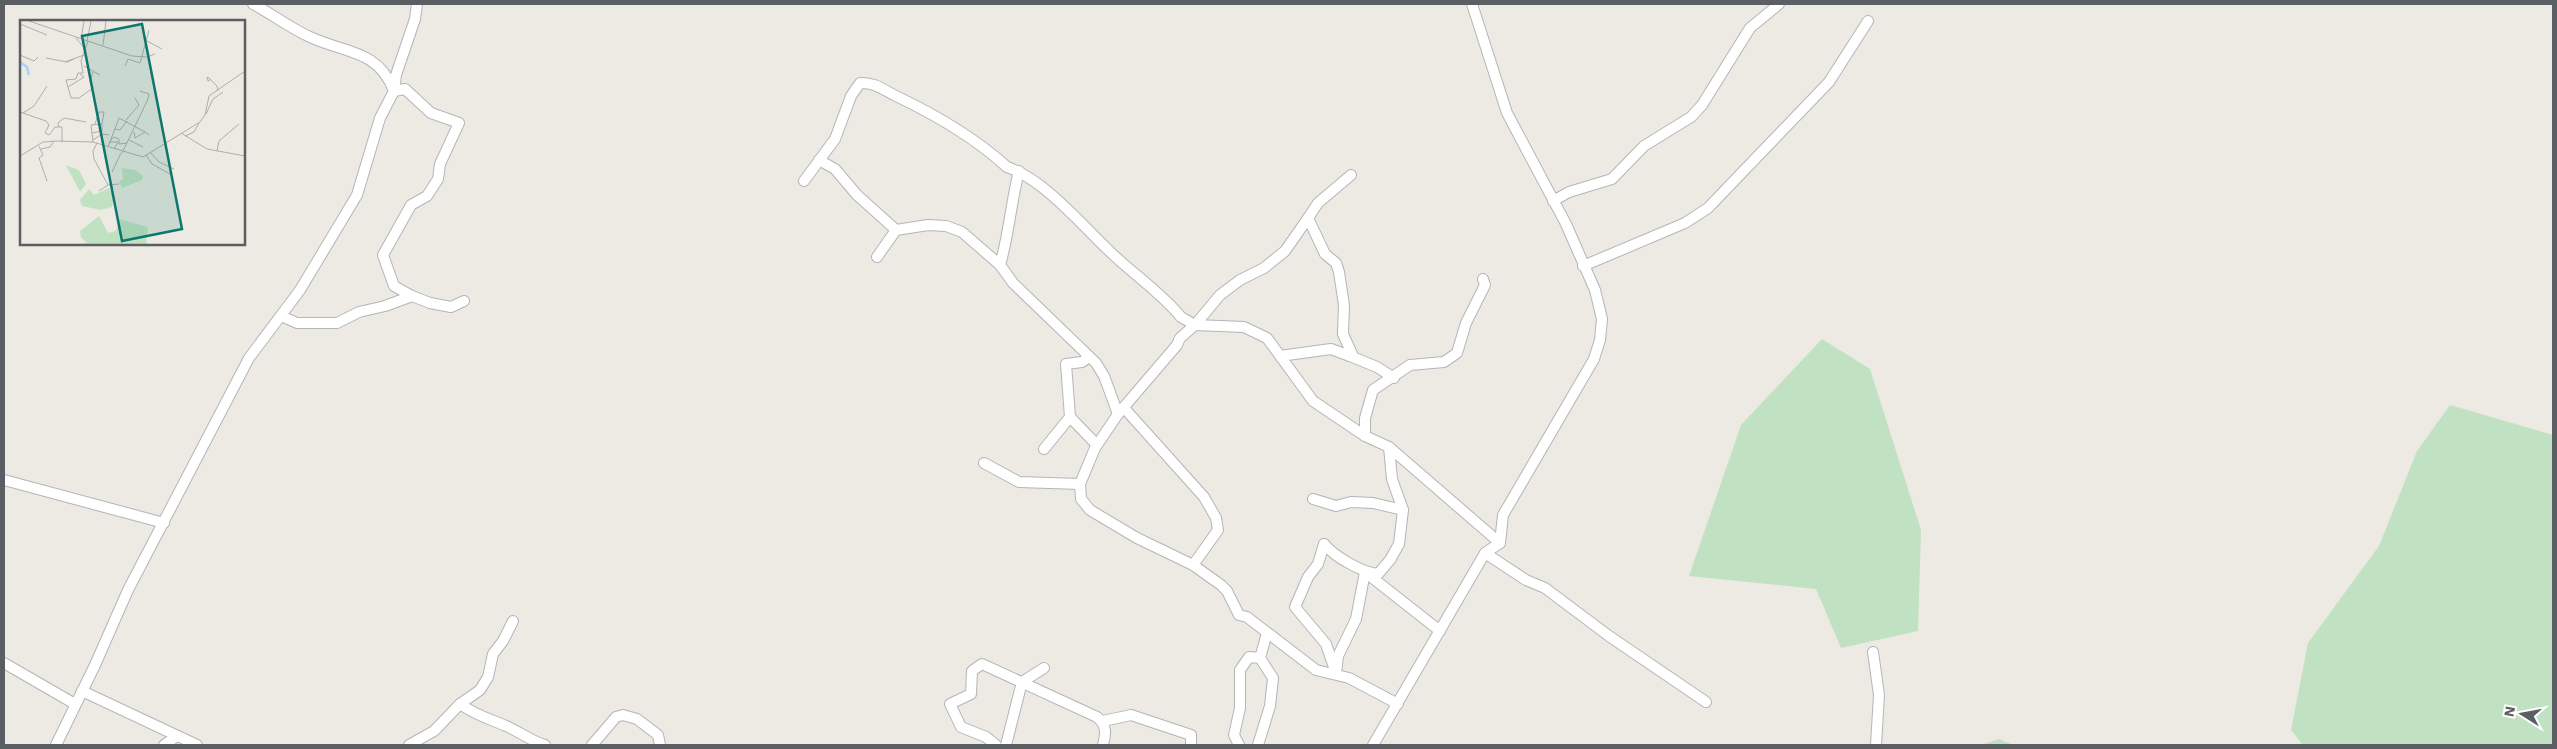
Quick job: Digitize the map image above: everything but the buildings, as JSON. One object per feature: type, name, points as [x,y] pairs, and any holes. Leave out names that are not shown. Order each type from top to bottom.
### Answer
[{"type":"street","points":[[253,4],[310,37],[362,54],[388,78],[394,91]]},
{"type":"street","points":[[56,745],[96,665],[128,590],[249,358],[300,290],[353,204],[362,183],[380,118],[394,91],[396,75],[415,19],[417,4]]},
{"type":"street","points":[[1374,745],[1485,553],[1500,543],[1504,515],[1594,359],[1600,340],[1601,307],[1566,224],[1507,113],[1484,47],[1482,33],[1472,4]]},
{"type":"street","points":[[1553,201],[1569,192],[1612,179],[1644,146],[1691,117],[1702,105],[1750,28],[1779,4]]},
{"type":"street","points":[[1583,266],[1685,224],[1708,208],[1828,82],[1868,21]]},
{"type":"street","points":[[804,181],[834,139],[855,88],[860,83],[868,82],[947,122],[1007,168],[1019,171],[1074,215],[1181,318],[1195,325],[1244,327],[1256,331],[1267,338],[1313,401],[1365,436],[1389,447],[1500,543]]},
{"type":"street","points":[[394,91],[405,89],[431,113],[459,123],[440,164],[438,179],[427,196],[411,205],[382,255],[394,286],[430,303],[451,306],[464,301]]},
{"type":"street","points":[[819,160],[835,169],[863,202],[896,230]]},
{"type":"street","points":[[1000,265],[1009,235],[1012,197],[1019,171]]},
{"type":"street","points":[[1351,175],[1318,203],[1285,251],[1264,268],[1240,280],[1220,296],[1195,325],[1180,338],[1177,345],[1097,445],[1080,484],[1081,499],[1090,510],[1138,538],[1194,565],[1227,591],[1238,615],[1247,617],[1316,670],[1336,673],[1379,692],[1398,704]]},
{"type":"street","points":[[1308,218],[1325,254],[1336,263],[1339,272],[1344,305],[1343,334],[1352,354],[1350,356]]},
{"type":"street","points":[[876,257],[896,230],[928,225],[946,226],[962,232],[1000,265],[1013,283],[1089,357],[1104,376],[1122,412],[1204,497],[1216,518],[1218,530],[1194,565]]},
{"type":"street","points":[[1365,436],[1365,418],[1373,390],[1394,378],[1410,365],[1444,362],[1458,352],[1466,324],[1484,285],[1483,279]]},
{"type":"street","points":[[281,316],[297,324],[337,323],[359,312],[412,296]]},
{"type":"street","points":[[1280,356],[1331,349],[1377,367],[1394,378]]},
{"type":"street","points":[[1089,357],[1082,362],[1066,364],[1070,417],[1097,445]]},
{"type":"street","points":[[1044,449],[1070,417]]},
{"type":"street","points":[[1365,572],[1378,574],[1390,560],[1399,544],[1403,510],[1392,479],[1389,447]]},
{"type":"street","points":[[984,463],[1019,482],[1080,484]]},
{"type":"street","points":[[4,480],[164,523]]},
{"type":"street","points":[[1313,499],[1336,506],[1358,502],[1403,510]]},
{"type":"street","points":[[1336,673],[1326,644],[1295,607],[1308,577],[1318,564],[1324,544],[1330,551],[1365,572],[1440,631]]},
{"type":"street","points":[[1485,553],[1526,580],[1546,588],[1609,636],[1706,702]]},
{"type":"street","points":[[1336,673],[1338,656],[1356,619],[1365,572]]},
{"type":"street","points":[[409,745],[434,731],[460,704],[480,690],[485,684],[493,654],[503,641],[513,621]]},
{"type":"street","points":[[1258,745],[1270,706],[1273,678],[1260,658],[1267,633]]},
{"type":"street","points":[[1873,652],[1879,695],[1876,745]]},
{"type":"street","points":[[1240,745],[1234,735],[1240,708],[1240,670],[1250,657],[1260,658]]},
{"type":"street","points":[[4,663],[75,704]]},
{"type":"street","points":[[996,745],[986,737],[961,727],[950,704],[971,694],[972,671],[982,664],[1091,712],[1103,721],[1105,729],[1103,745]]},
{"type":"street","points":[[1006,745],[1022,682],[1044,668]]},
{"type":"street","points":[[82,691],[198,745]]},
{"type":"street","points":[[460,704],[473,714],[508,727],[532,741],[545,745]]},
{"type":"street","points":[[592,745],[616,716],[623,715],[637,719],[658,735],[660,745]]},
{"type":"street","points":[[1103,721],[1131,715],[1191,735],[1191,745]]},
{"type":"street","points":[[164,745],[177,736]]},
{"type":"green space","points":[[1822,339],[1870,369],[1921,530],[1918,631],[1841,648],[1816,589],[1689,576],[1741,425]]},
{"type":"green space","points":[[2450,405],[2553,435],[2553,745],[2303,745],[2291,730],[2308,643],[2379,546],[2417,451]]},
{"type":"green space","points":[[1999,739],[2013,745],[1981,745]]}]
